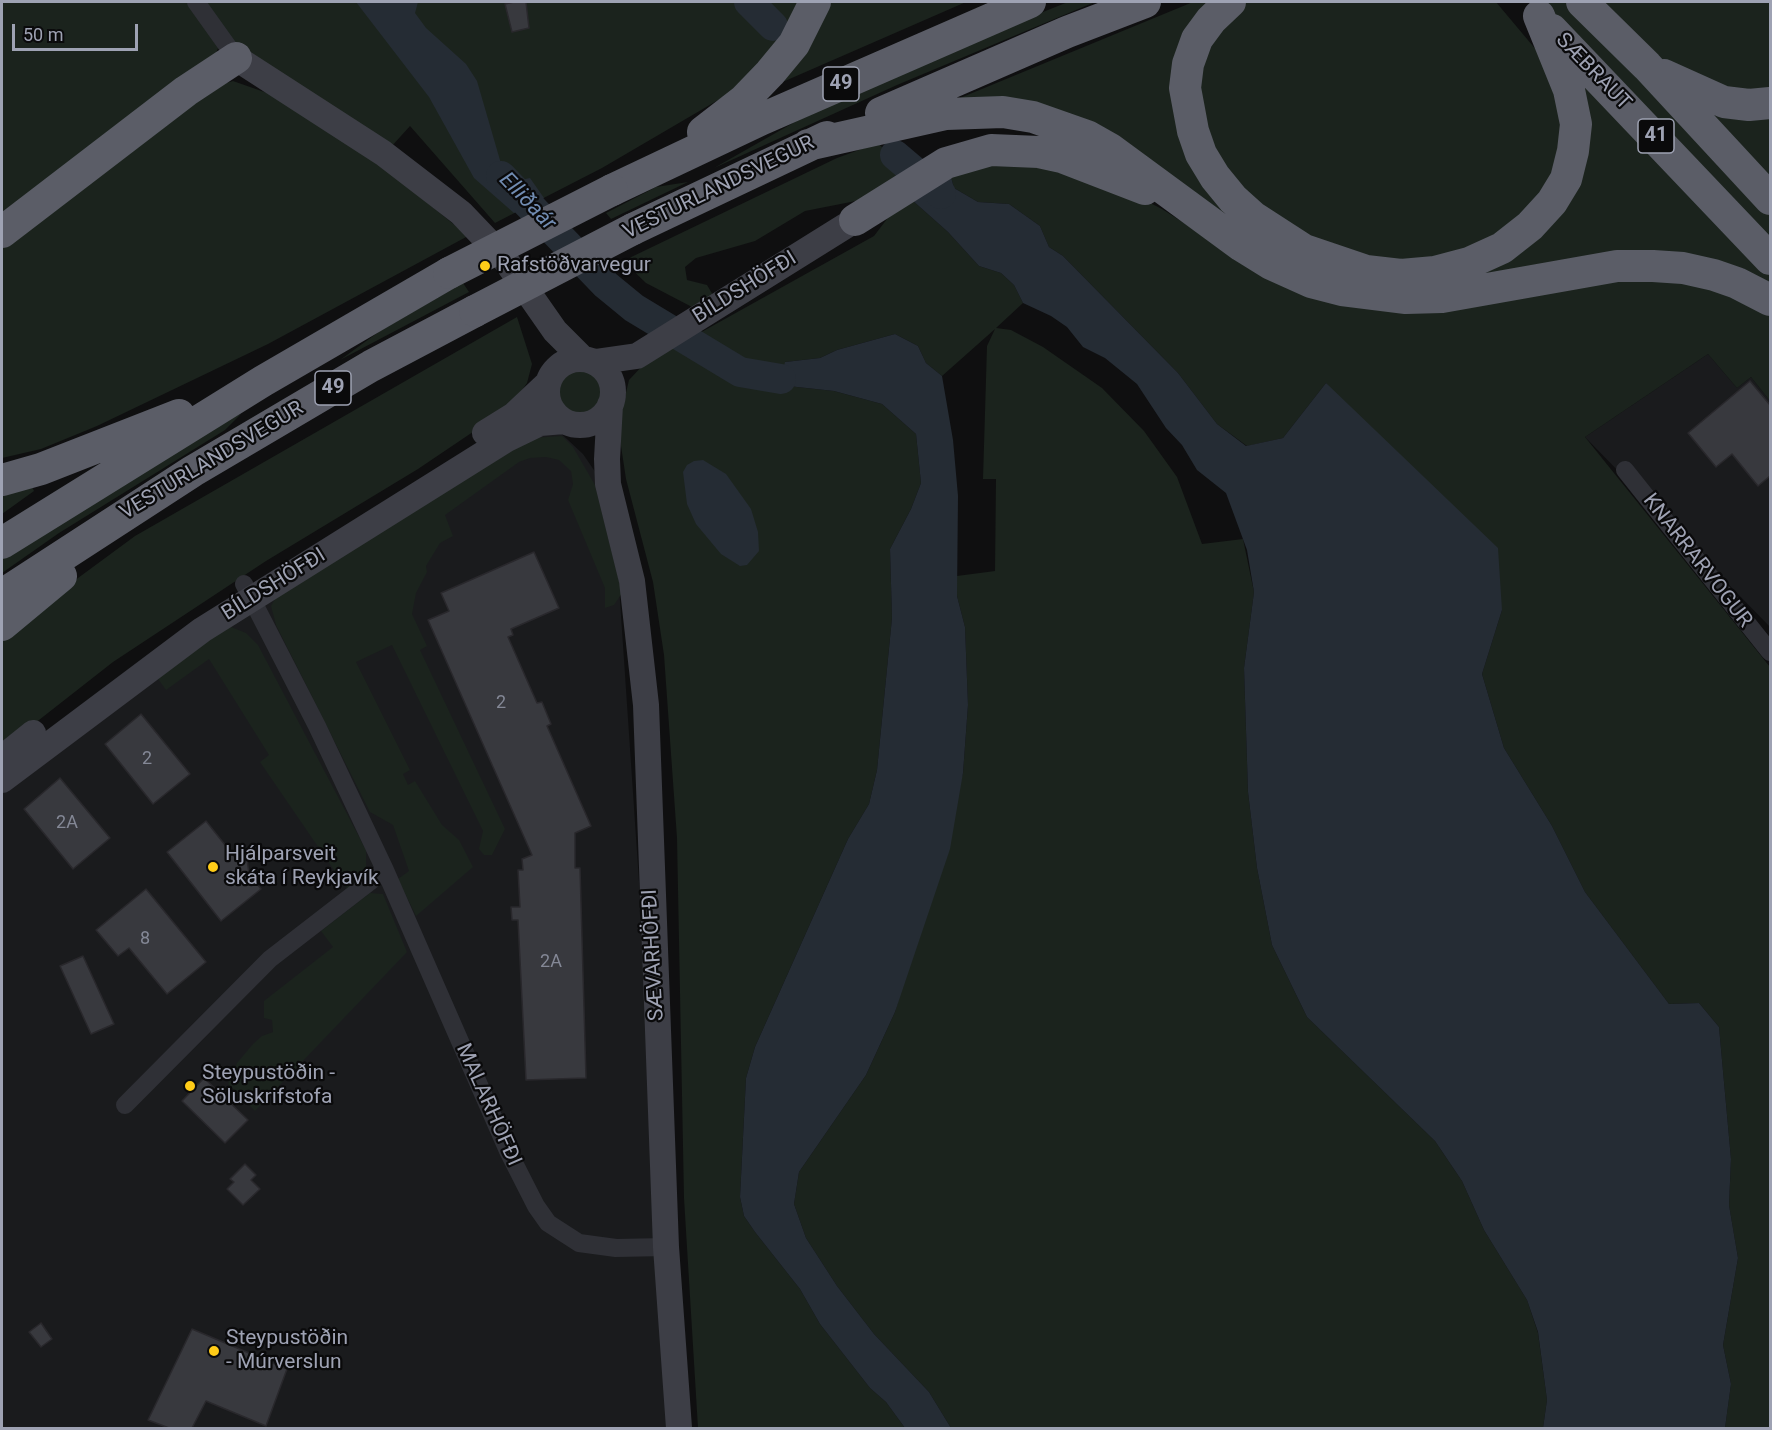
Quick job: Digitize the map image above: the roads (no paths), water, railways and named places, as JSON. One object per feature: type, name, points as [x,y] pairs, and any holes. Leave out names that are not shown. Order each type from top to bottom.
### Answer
[{"type":"highway","points":[[654,169],[743,101],[764,80],[794,44],[815,2]]},
{"type":"highway","name":"VESTURLANDSVEGUR","points":[[2,543],[263,381],[449,273],[654,169],[762,118],[1030,2]]},
{"type":"highway","name":"VESTURLANDSVEGUR","points":[[2,595],[193,471],[372,366],[633,229],[808,145],[1067,32],[1145,2]]},
{"type":"highway","points":[[1230,2],[1211,20],[1197,39],[1188,64],[1185,88],[1195,139],[1215,177],[1233,199],[1253,217],[1304,250],[1365,271],[1401,275],[1435,272],[1468,263],[1502,248],[1530,226],[1551,202],[1566,178],[1573,151],[1576,124],[1569,90],[1531,9]]},
{"type":"highway","name":"41","points":[[1582,2],[1647,66]]},
{"type":"highway","name":"SÆBRAUT","points":[[1531,9],[1655,135],[1770,259]]},
{"type":"highway","points":[[2,232],[186,91],[236,58]]},
{"type":"highway","points":[[1647,66],[1724,102],[1749,105],[1770,103]]},
{"type":"highway","name":"SÆBRAUT","points":[[1647,66],[1770,199]]},
{"type":"highway","points":[[808,145],[946,114],[1003,112],[1033,117],[1064,126],[1110,149],[1207,221],[1271,264],[1311,282],[1373,295],[1406,298],[1442,297],[1617,266],[1653,266],[1714,275],[1737,282],[1770,300]]},
{"type":"highway","points":[[855,220],[946,163],[991,150],[1039,152],[1062,157],[1136,184],[1207,221]]},
{"type":"highway","points":[[2,480],[41,469],[263,381]]},
{"type":"highway","points":[[2,625],[193,471]]},
{"type":"street","points":[[195,2],[236,58],[430,186],[477,228],[504,258],[555,331],[609,376],[611,401]]},
{"type":"street","name":"BÍLDSHÖFÐI","points":[[2,780],[248,591],[514,415],[565,362],[589,361],[643,352],[855,220]]},
{"type":"street","points":[[540,310],[551,355],[547,392],[551,409],[567,422]]},
{"type":"street","name":"BÍLDSHÖFÐI","points":[[2,758],[143,651],[507,439],[540,423],[589,424],[605,414],[643,352]]},
{"type":"street","name":"SÆVARHÖFÐI","points":[[611,401],[607,459],[608,484],[632,581],[646,705],[666,1247],[679,1428]]},
{"type":"street","name":"SÆVARHÖFÐI","points":[[567,422],[585,441],[608,484]]},
{"type":"street","name":"KNARRARVOGUR","points":[[1625,470],[1770,652]]},
{"type":"street","name":"MALARHÖFÐI","points":[[248,591],[317,726],[385,870],[508,1151],[536,1206],[548,1223],[579,1243],[600,1247],[666,1247]]},
{"type":"street","points":[[125,1105],[270,959],[385,870]]},
{"type":"water","points":[[356,2],[418,2],[415,13],[426,28],[466,64],[477,81],[502,167],[521,180],[530,178],[544,198],[514,213],[474,178],[429,97]]},
{"type":"water","points":[[738,2],[762,2],[773,21],[766,28],[744,11]]},
{"type":"water","points":[[951,177],[954,188],[978,202],[1009,204],[1040,226],[1049,247],[1063,256],[1178,373],[1217,424],[1246,446],[1283,438],[1326,383],[1498,548],[1502,610],[1482,674],[1504,748],[1552,826],[1585,892],[1669,1004],[1699,1003],[1719,1027],[1731,1159],[1729,1205],[1738,1258],[1723,1345],[1731,1384],[1725,1428],[1543,1428],[1547,1400],[1538,1332],[1527,1300],[1484,1230],[1462,1181],[1435,1141],[1307,1017],[1272,945],[1257,868],[1248,792],[1244,668],[1254,592],[1247,550],[1226,493],[1197,470],[1182,445],[1166,428],[1137,384],[1105,358],[1083,347],[1067,327],[1051,316],[1023,303],[1014,285],[1001,273],[979,266],[948,232],[912,200]]},
{"type":"water","points":[[895,334],[918,346],[926,363],[942,376],[953,440],[958,496],[957,596],[965,627],[968,705],[963,773],[950,849],[895,1012],[866,1075],[799,1172],[794,1204],[806,1238],[837,1286],[874,1334],[929,1392],[951,1428],[905,1428],[820,1324],[800,1289],[744,1216],[740,1197],[746,1078],[755,1047],[848,839],[869,804],[877,770],[892,618],[890,549],[911,509],[921,483],[916,434],[882,404],[834,391],[788,386],[781,379],[785,362],[820,358],[837,350]]},
{"type":"water","points":[[703,460],[726,474],[751,509],[758,532],[759,551],[747,565],[740,566],[721,554],[696,524],[687,504],[683,472],[687,465]]},
{"type":"waterway","name":"Elliðaár","points":[[749,2],[773,26]]},
{"type":"waterway","name":"Elliðaár","points":[[895,155],[941,194]]},
{"type":"waterway","name":"Elliðaár","points":[[501,176],[606,285],[634,308],[740,372],[781,379]]},
{"type":"place","name":"Rafstöðvarvegur","points":[[485,266]]},
{"type":"place","name":"Hjálparsveit skáta í Reykjavík","points":[[213,867]]},
{"type":"place","name":"Steypustöðin - Söluskrifstofa","points":[[190,1086]]},
{"type":"place","name":"Steypustöðin - Múrverslun","points":[[214,1351]]}]
